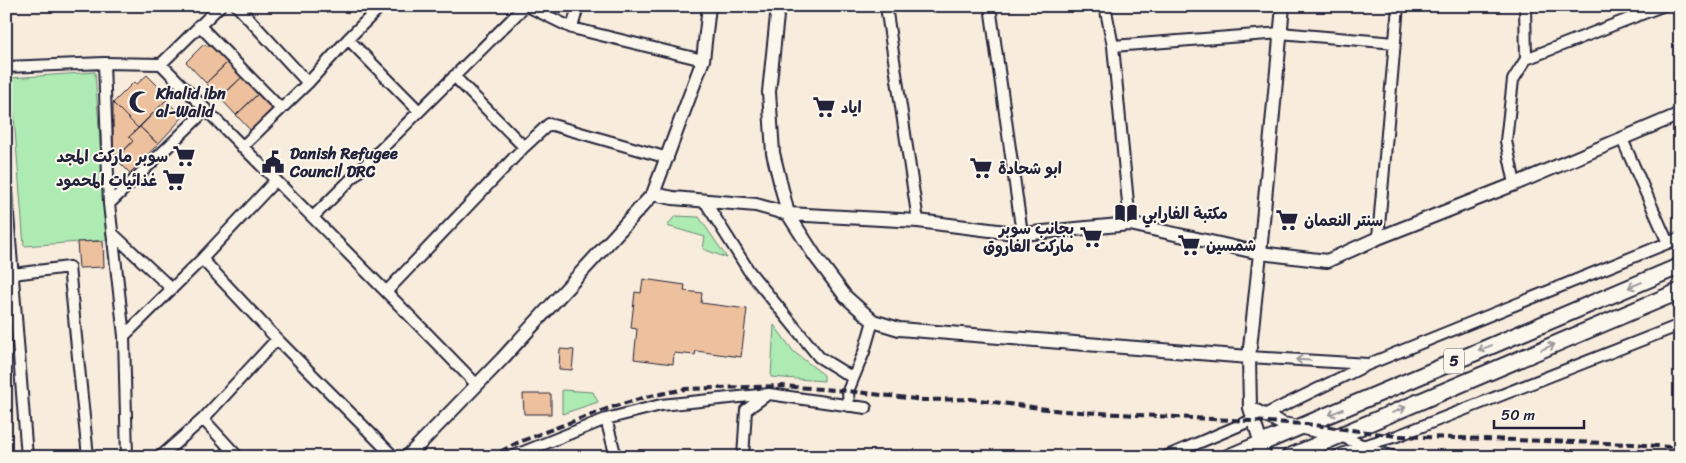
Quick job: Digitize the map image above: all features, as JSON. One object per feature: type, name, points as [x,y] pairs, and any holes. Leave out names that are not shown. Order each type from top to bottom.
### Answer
[{"type":"main road","name":"5","points":[[1229,457],[1263,450],[1298,427],[1680,266]]},
{"type":"main road","name":"5","points":[[1290,457],[1680,291]]},
{"type":"street","points":[[161,64],[220,6]]},
{"type":"street","points":[[237,6],[308,83]]},
{"type":"street","points":[[242,147],[308,83],[381,6]]},
{"type":"street","points":[[313,217],[526,6],[572,28],[703,60]]},
{"type":"street","points":[[572,28],[578,6]]},
{"type":"street","points":[[407,457],[477,385],[653,194],[703,60],[709,6]]},
{"type":"street","points":[[778,6],[769,92],[773,153],[788,214],[815,256],[846,297],[873,321],[899,329],[1249,357],[1369,364]]},
{"type":"street","points":[[886,6],[918,221]]},
{"type":"street","points":[[990,6],[1022,234]]},
{"type":"street","points":[[1105,6],[1113,46],[1130,224]]},
{"type":"street","points":[[1263,450],[1256,414],[1249,357],[1283,6]]},
{"type":"street","points":[[1378,238],[1398,6]]},
{"type":"street","points":[[1515,184],[1506,140],[1513,80],[1526,59],[1525,6]]},
{"type":"street","points":[[1526,59],[1662,6]]},
{"type":"street","points":[[199,26],[281,109]]},
{"type":"street","points":[[1113,46],[1280,33],[1395,43]]},
{"type":"street","points":[[348,39],[419,111]]},
{"type":"street","points":[[104,63],[109,204],[124,336],[127,457]]},
{"type":"street","points":[[6,67],[104,63],[161,64],[275,181],[387,291],[477,385]]},
{"type":"street","points":[[454,76],[524,147]]},
{"type":"street","points":[[109,204],[206,110]]},
{"type":"street","points":[[653,194],[673,198],[756,205],[788,214],[918,221],[1022,234],[1130,224],[1260,253],[1327,261],[1378,238],[1622,140],[1680,114]]},
{"type":"street","points":[[387,291],[524,147],[549,124],[668,158]]},
{"type":"street","points":[[1622,140],[1668,243]]},
{"type":"street","points":[[124,336],[202,259],[275,181]]},
{"type":"street","points":[[6,189],[27,457]]},
{"type":"street","points":[[704,200],[749,271],[819,357],[853,378]]},
{"type":"street","points":[[112,232],[172,289]]},
{"type":"street","points":[[1165,457],[1369,364],[1680,238]]},
{"type":"street","points":[[202,259],[277,339],[394,457]]},
{"type":"street","points":[[13,274],[69,267],[88,457]]},
{"type":"street","points":[[849,406],[848,391],[864,352],[873,321]]},
{"type":"street","points":[[1335,457],[1362,446],[1397,436],[1680,325]]},
{"type":"street","points":[[160,457],[203,419],[277,339]]},
{"type":"street","points":[[743,457],[746,410],[769,394]]},
{"type":"street","points":[[511,457],[606,419],[661,405],[769,394],[866,408]]},
{"type":"street","points":[[1256,414],[1283,424],[1338,435],[1362,446],[1395,457]]},
{"type":"street","points":[[203,419],[238,457]]},
{"type":"street","points":[[606,419],[616,457]]},
{"type":"green space","points":[[95,72],[107,240],[24,246],[11,78]]},
{"type":"green space","points":[[675,216],[699,217],[727,258],[703,249],[705,237],[667,226]]},
{"type":"green space","points":[[774,325],[794,352],[824,375],[824,381],[771,377]]},
{"type":"green space","points":[[562,390],[593,392],[598,402],[562,414]]},
{"type":"building","points":[[203,45],[213,47],[228,62],[206,83],[186,62]]},
{"type":"building","points":[[228,62],[242,77],[220,98],[206,83]]},
{"type":"building","name":"Khalid ibn al-Walid","points":[[147,75],[169,97],[138,128],[113,103],[134,82],[137,84]]},
{"type":"building","points":[[242,77],[258,94],[236,115],[220,98]]},
{"type":"building","points":[[258,94],[275,112],[253,133],[236,115]]},
{"type":"building","points":[[166,100],[183,117],[158,144],[140,127]]},
{"type":"building","points":[[113,103],[138,128],[129,137],[133,141],[116,159],[113,157]]},
{"type":"building","points":[[140,127],[158,144],[130,173],[116,159],[133,141],[129,137]]},
{"type":"building","points":[[103,241],[104,267],[79,268],[77,242]]},
{"type":"building","points":[[643,279],[685,285],[684,291],[702,293],[701,303],[747,309],[741,357],[696,351],[695,355],[674,353],[673,364],[634,359],[637,329],[631,328],[635,292],[641,293]]},
{"type":"building","points":[[560,349],[574,350],[572,370],[559,369]]},
{"type":"building","points":[[523,394],[551,394],[551,414],[524,414]]},
{"type":"railway","points":[[490,457],[517,443],[550,430],[609,408],[646,397],[685,389],[782,386],[924,400],[971,399],[1062,411],[1306,424],[1397,436],[1633,444],[1680,448]]},
{"type":"place","name":"Khalid ibn al-Walid","points":[[140,102]]},
{"type":"place","name":"اياد","points":[[824,107]]},
{"type":"place","name":"سوبر ماركت المجد","points":[[184,156]]},
{"type":"place","name":"Danish Refugee Council DRC","points":[[273,162]]},
{"type":"place","name":"ابو شحادة","points":[[981,168]]},
{"type":"place","name":"غذائيات المحمود","points":[[174,180]]},
{"type":"place","name":"مكتبة الفارابي","points":[[1126,213]]},
{"type":"place","name":"سنتر النعمان","points":[[1287,220]]},
{"type":"place","name":"بجانب سوبر ماركت الفاروق","points":[[1091,237]]},
{"type":"place","name":"شمسين","points":[[1189,245]]}]
